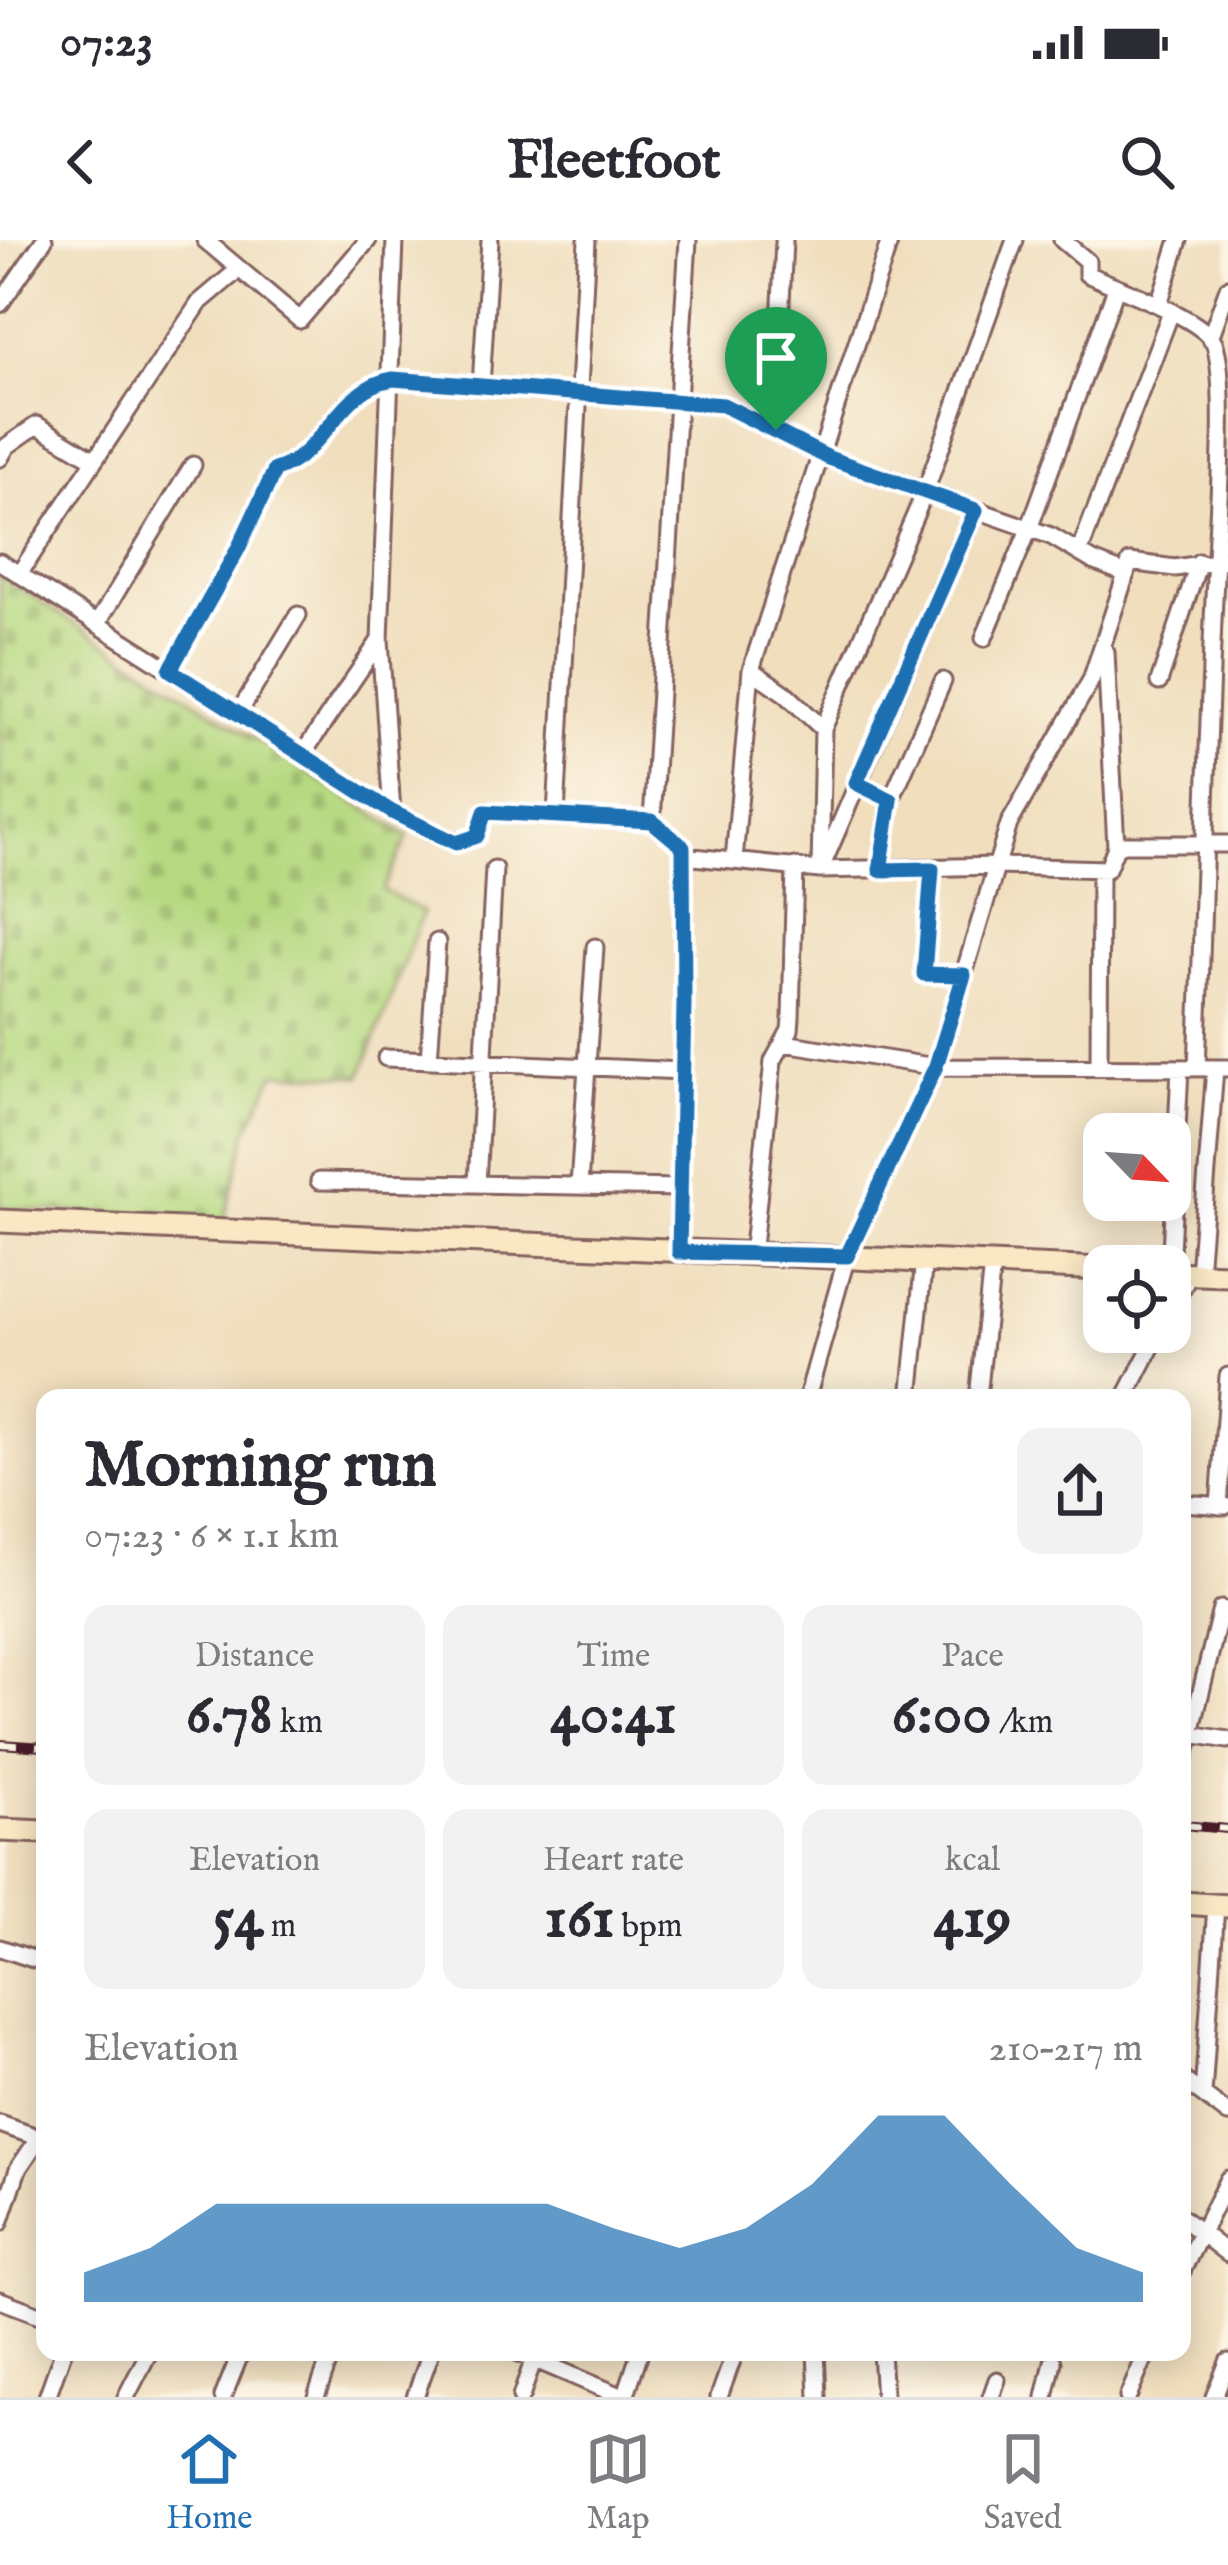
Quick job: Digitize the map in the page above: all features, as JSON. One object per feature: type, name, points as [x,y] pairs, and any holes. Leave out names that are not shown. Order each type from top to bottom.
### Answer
[{"type":"main road","points":[[0,1221],[1083,1268]]},
{"type":"main road","points":[[1191,1274],[1228,1276]]},
{"type":"main road","points":[[0,1830],[36,1832]]},
{"type":"main road","points":[[1191,1904],[1222,1905]]},
{"type":"street","points":[[0,304],[44,240]]},
{"type":"street","points":[[205,240],[300,320],[368,240]]},
{"type":"street","points":[[392,812],[380,640],[395,240]]},
{"type":"street","points":[[481,386],[490,240]]},
{"type":"street","points":[[556,814],[587,240]]},
{"type":"street","points":[[652,821],[652,762],[688,240]]},
{"type":"street","points":[[776,430],[784,240]]},
{"type":"street","points":[[734,860],[752,670],[890,240]]},
{"type":"street","points":[[820,870],[823,729],[925,492],[1015,240]]},
{"type":"street","points":[[1062,240],[1087,261],[1087,274],[1165,308],[1216,344],[1227,409],[1214,560],[1205,1068],[1185,1245]]},
{"type":"street","points":[[1079,553],[1165,308],[1180,240]]},
{"type":"street","points":[[19,574],[200,302],[238,270]]},
{"type":"street","points":[[984,638],[1029,529],[1116,288]]},
{"type":"street","points":[[1210,338],[1228,288]]},
{"type":"street","points":[[170,670],[238,549],[275,470],[298,463],[358,392],[372,382],[393,379],[723,405],[820,454],[1029,529],[1126,574]]},
{"type":"street","points":[[0,458],[7,446],[37,425],[95,460]]},
{"type":"street","points":[[97,624],[193,465]]},
{"type":"street","points":[[820,870],[976,510]]},
{"type":"street","points":[[810,1389],[847,1256],[936,1066],[1009,824],[1091,680],[1130,562],[1175,568],[1214,560]]},
{"type":"street","points":[[1159,682],[1214,560]]},
{"type":"street","points":[[0,562],[392,812],[456,843],[477,836],[485,812],[652,821],[683,847],[679,1252]]},
{"type":"street","points":[[238,714],[298,615]]},
{"type":"street","points":[[684,856],[820,870],[1107,869],[1115,847],[1106,639]]},
{"type":"street","points":[[302,755],[380,640]]},
{"type":"street","points":[[752,670],[823,729]]},
{"type":"street","points":[[880,870],[891,800],[943,681]]},
{"type":"street","points":[[856,783],[891,800]]},
{"type":"street","points":[[1115,847],[1228,844]]},
{"type":"street","points":[[752,1256],[773,1061],[791,1018],[795,866]]},
{"type":"street","points":[[477,1184],[494,869]]},
{"type":"street","points":[[932,869],[924,974],[964,975]]},
{"type":"street","points":[[1099,1067],[1100,869]]},
{"type":"street","points":[[429,1060],[437,942]]},
{"type":"street","points":[[579,1186],[595,947]]},
{"type":"street","points":[[784,1043],[936,1066],[1205,1068]]},
{"type":"street","points":[[386,1058],[683,1071]]},
{"type":"street","points":[[1185,1245],[1205,1068]]},
{"type":"street","points":[[320,1181],[680,1189]]},
{"type":"street","points":[[911,1389],[924,1260]]},
{"type":"street","points":[[979,1389],[992,1264]]},
{"type":"street","points":[[1130,1389],[1148,1353]]},
{"type":"street","points":[[1191,1504],[1224,1506],[1228,1376]]},
{"type":"street","points":[[1191,1730],[1221,1609],[1228,1610]]},
{"type":"street","points":[[1191,1734],[1228,1740]]},
{"type":"street","points":[[1202,2095],[1222,1905]]},
{"type":"street","points":[[2,1954],[36,1961]]},
{"type":"street","points":[[1191,2087],[1228,2114]]},
{"type":"street","points":[[0,2124],[36,2137]]},
{"type":"street","points":[[0,2223],[18,2169],[36,2146]]},
{"type":"street","points":[[1191,2253],[1228,2179]]},
{"type":"street","points":[[1191,2225],[1228,2254]]},
{"type":"street","points":[[0,2300],[36,2314]]},
{"type":"street","points":[[46,2397],[60,2361]]},
{"type":"street","points":[[125,2397],[141,2361]]},
{"type":"street","points":[[224,2397],[238,2361]]},
{"type":"street","points":[[316,2397],[329,2361]]},
{"type":"street","points":[[415,2397],[428,2361]]},
{"type":"street","points":[[521,2397],[533,2361]]},
{"type":"street","points":[[546,2361],[624,2397],[637,2361]]},
{"type":"street","points":[[719,2397],[732,2361]]},
{"type":"street","points":[[816,2361],[818,2397]]},
{"type":"street","points":[[882,2361],[884,2397]]},
{"type":"street","points":[[1128,2397],[1143,2361]]},
{"type":"street","points":[[1045,2397],[1053,2362]]},
{"type":"street","points":[[1214,2397],[1228,2362]]},
{"type":"green space","points":[[0,576],[408,836],[383,890],[423,912],[361,1076],[275,1073],[247,1131],[224,1220],[0,1208]]},
{"type":"railway","points":[[0,1744],[36,1746]]},
{"type":"railway","points":[[1191,1826],[1228,1829]]},
{"type":"route","points":[[393,379],[723,405],[776,430],[829,458],[976,510],[856,783],[891,800],[880,870],[932,869],[924,974],[964,975],[936,1066],[847,1256],[679,1252],[683,847],[652,821],[485,812],[477,836],[456,843],[392,812],[170,670],[238,549],[275,470],[298,463],[372,382],[393,379]]}]
